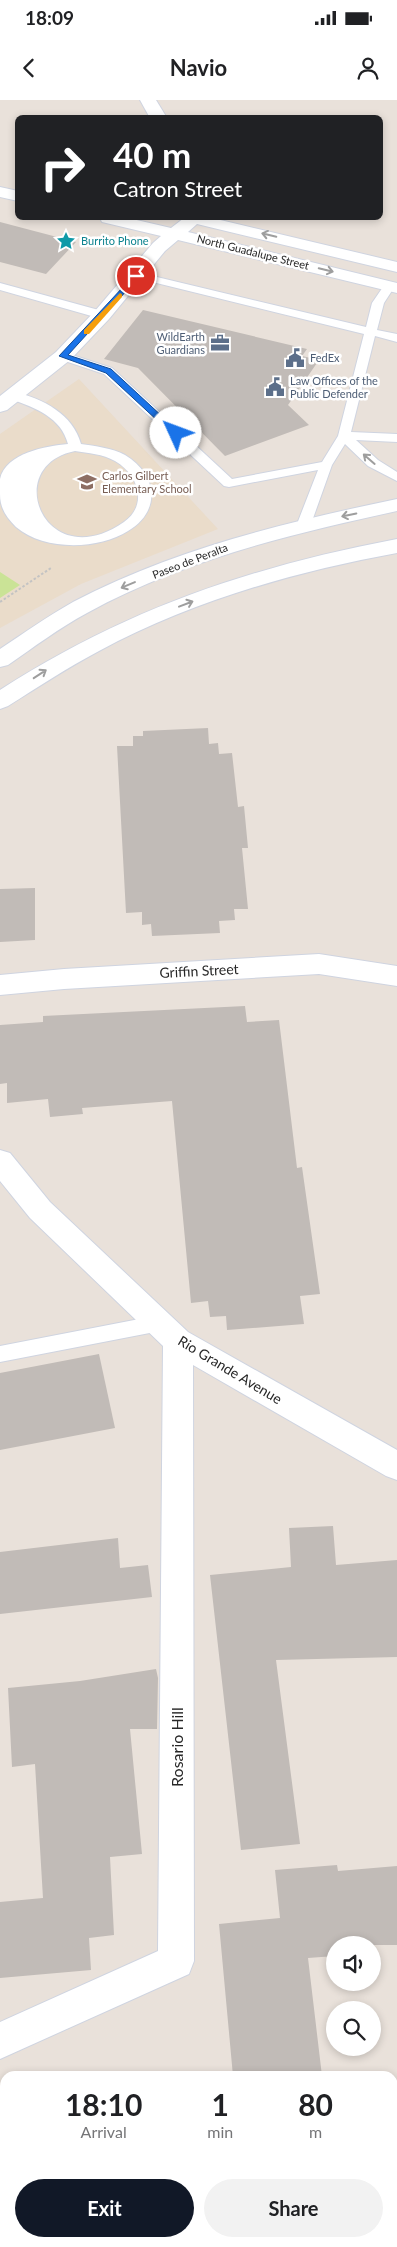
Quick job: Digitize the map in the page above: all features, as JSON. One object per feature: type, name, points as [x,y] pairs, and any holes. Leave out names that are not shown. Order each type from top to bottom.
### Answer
[{"type":"street","points":[[148,100],[157,115]]},
{"type":"street","points":[[0,192],[15,195]]},
{"type":"street","name":"North Guadalupe Street","points":[[117,220],[393,287]]},
{"type":"street","points":[[8,401],[63,356],[102,316],[159,247],[191,220]]},
{"type":"street","name":"North Guadalupe Street","points":[[202,220],[397,266]]},
{"type":"street","name":"Paseo de Peralta","points":[[0,660],[92,601],[172,567],[240,542],[304,524],[397,505]]},
{"type":"street","points":[[0,701],[42,672],[96,642],[153,616],[225,589],[287,569],[397,546]]},
{"type":"street","name":"Griffin Street","points":[[0,985],[64,979],[319,964],[397,976]]},
{"type":"street","name":"Rio Grande Avenue","points":[[0,1161],[40,1210],[169,1332],[397,1466]]},
{"type":"street","name":"Rosario Hill","points":[[0,2041],[176,1961],[169,1332]]},
{"type":"lane","points":[[136,276],[397,338]]},
{"type":"lane","points":[[0,286],[102,316]]},
{"type":"lane","points":[[304,524],[326,465],[344,436],[372,333],[378,303],[393,287]]},
{"type":"lane","points":[[63,356],[108,371],[229,483],[326,465]]},
{"type":"lane","points":[[8,401],[63,419],[74,436],[75,447]]},
{"type":"lane","points":[[344,436],[397,438]]},
{"type":"lane","points":[[344,436],[374,463],[397,477]]},
{"type":"lane","points":[[75,447],[92,449],[120,458],[139,476],[145,487],[146,500],[142,511],[134,521],[108,535],[76,541],[41,535],[25,527],[14,517],[7,508],[2,496],[7,476],[15,466],[41,452],[75,447]]},
{"type":"lane","points":[[0,1354],[169,1332]]},
{"type":"path","points":[[0,602],[54,566]]},
{"type":"shaded area","name":"Carlos Gilbert Elementary School","points":[[79,379],[218,529],[81,584],[0,628],[0,434]]},
{"type":"green space","points":[[0,572],[20,585],[0,598]]},
{"type":"building","points":[[0,222],[76,242],[46,274],[0,262]]},
{"type":"building","points":[[143,310],[307,349],[302,356],[319,360],[288,405],[309,425],[225,456],[138,368],[104,359]]},
{"type":"building","points":[[208,728],[209,744],[218,743],[219,754],[232,753],[238,807],[244,806],[248,848],[242,848],[248,909],[234,909],[235,920],[219,921],[220,933],[152,936],[151,924],[142,925],[142,912],[126,913],[117,746],[133,746],[133,736],[143,736],[143,731]]},
{"type":"building","points":[[35,888],[35,940],[0,942],[0,889]]},
{"type":"building","points":[[245,1006],[247,1022],[279,1020],[297,1168],[302,1167],[320,1294],[300,1296],[304,1324],[227,1330],[226,1316],[210,1317],[208,1301],[191,1303],[172,1101],[82,1108],[83,1114],[50,1117],[48,1099],[7,1103],[7,1083],[0,1084],[0,1025],[43,1022],[43,1016]]},
{"type":"building","points":[[99,1354],[115,1428],[0,1450],[0,1373]]},
{"type":"building","points":[[333,1526],[336,1565],[397,1560],[397,1657],[276,1660],[300,1844],[241,1850],[210,1575],[291,1567],[289,1528]]},
{"type":"building","points":[[118,1538],[120,1568],[148,1565],[152,1597],[0,1614],[0,1552]]},
{"type":"building","points":[[156,1669],[158,1678],[157,1729],[130,1729],[142,1854],[110,1857],[114,1935],[89,1938],[91,1970],[0,1978],[0,1902],[43,1898],[35,1764],[12,1767],[8,1688],[80,1681]]},
{"type":"building","points":[[337,1865],[338,1871],[397,1866],[397,1945],[381,1945],[381,1936],[326,1936],[326,1957],[308,1958],[321,2071],[233,2071],[219,1924],[280,1918],[275,1870]]},
{"type":"slow traffic","points":[[87,332],[120,295]]},
{"type":"place","name":"Burrito Phone","points":[[66,241]]},
{"type":"place","name":"WildEarth Guardians","points":[[220,343]]},
{"type":"place","name":"FedEx","points":[[295,358]]},
{"type":"place","name":"Law Offices of the Public Defender","points":[[275,387]]},
{"type":"place","name":"Carlos Gilbert Elementary School","points":[[87,482]]},
{"type":"route","points":[[136,276],[102,316],[63,356],[108,371],[176,433]]}]
